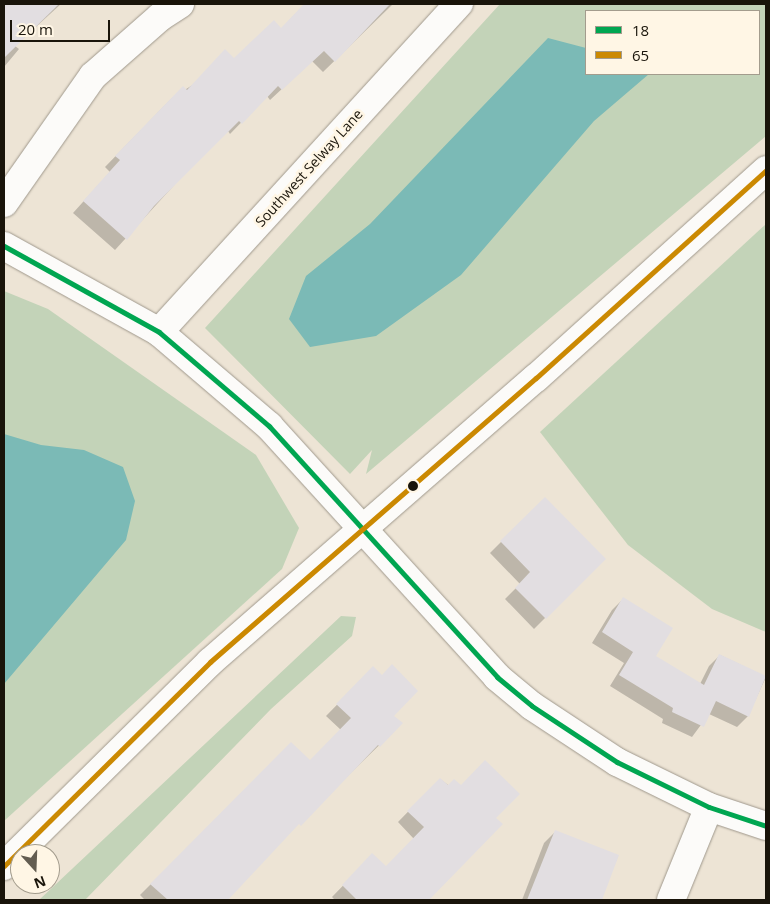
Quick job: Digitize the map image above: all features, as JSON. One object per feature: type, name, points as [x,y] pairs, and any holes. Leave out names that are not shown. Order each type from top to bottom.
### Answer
[{"type":"street","points":[[4,203],[93,76],[160,17],[180,4]]},
{"type":"street","name":"Southwest Selway Lane","points":[[159,332],[459,4]]},
{"type":"street","points":[[4,866],[210,662],[362,531],[766,170]]},
{"type":"street","points":[[4,246],[159,332],[269,426],[362,531],[497,677],[532,706],[617,762],[709,807],[766,826]]},
{"type":"street","points":[[671,900],[709,807]]},
{"type":"green space","points":[[500,4],[766,4],[766,136],[366,474],[372,450],[350,474],[205,328]]},
{"type":"green space","points":[[766,224],[766,632],[712,609],[628,545],[540,432]]},
{"type":"green space","points":[[4,291],[48,309],[256,455],[299,528],[282,569],[4,821]]},
{"type":"green space","points":[[341,616],[356,617],[352,636],[271,709],[85,900],[39,900],[45,894],[60,894],[60,880]]},
{"type":"water","points":[[548,38],[585,48],[585,75],[648,75],[594,121],[461,275],[376,336],[310,347],[289,319],[306,276],[370,224]]},
{"type":"water","points":[[4,434],[41,445],[84,450],[123,467],[135,501],[126,540],[4,684]]},
{"type":"building","points":[[4,4],[59,4],[4,58]]},
{"type":"building","points":[[304,4],[390,4],[335,62],[324,51],[282,90],[278,86],[242,124],[239,121],[154,206],[127,240],[83,201],[120,160],[115,156],[183,86],[187,90],[225,49],[234,58],[274,20],[281,28]]},
{"type":"building","points":[[545,497],[606,559],[546,619],[515,588],[530,572],[500,541]]},
{"type":"building","points":[[623,597],[673,628],[656,656],[704,685],[719,654],[766,676],[749,717],[716,701],[704,727],[672,712],[673,708],[619,675],[633,652],[602,632]]},
{"type":"building","points":[[392,664],[418,691],[394,716],[403,723],[380,747],[378,745],[301,826],[299,824],[228,900],[168,900],[150,884],[291,742],[310,760],[351,718],[336,704],[373,666],[382,675]]},
{"type":"building","points":[[485,760],[520,794],[496,818],[503,824],[429,900],[357,900],[342,885],[372,853],[386,866],[424,827],[407,811],[440,778],[448,785],[454,779],[461,785]]},
{"type":"building","points":[[555,830],[619,855],[602,900],[527,900]]},
{"type":"transit line","name":"65","points":[[4,866],[210,662],[536,378],[766,170]]},
{"type":"transit line","name":"18","points":[[4,246],[159,332],[269,426],[497,677],[532,706],[617,762],[709,807],[766,826]]}]
